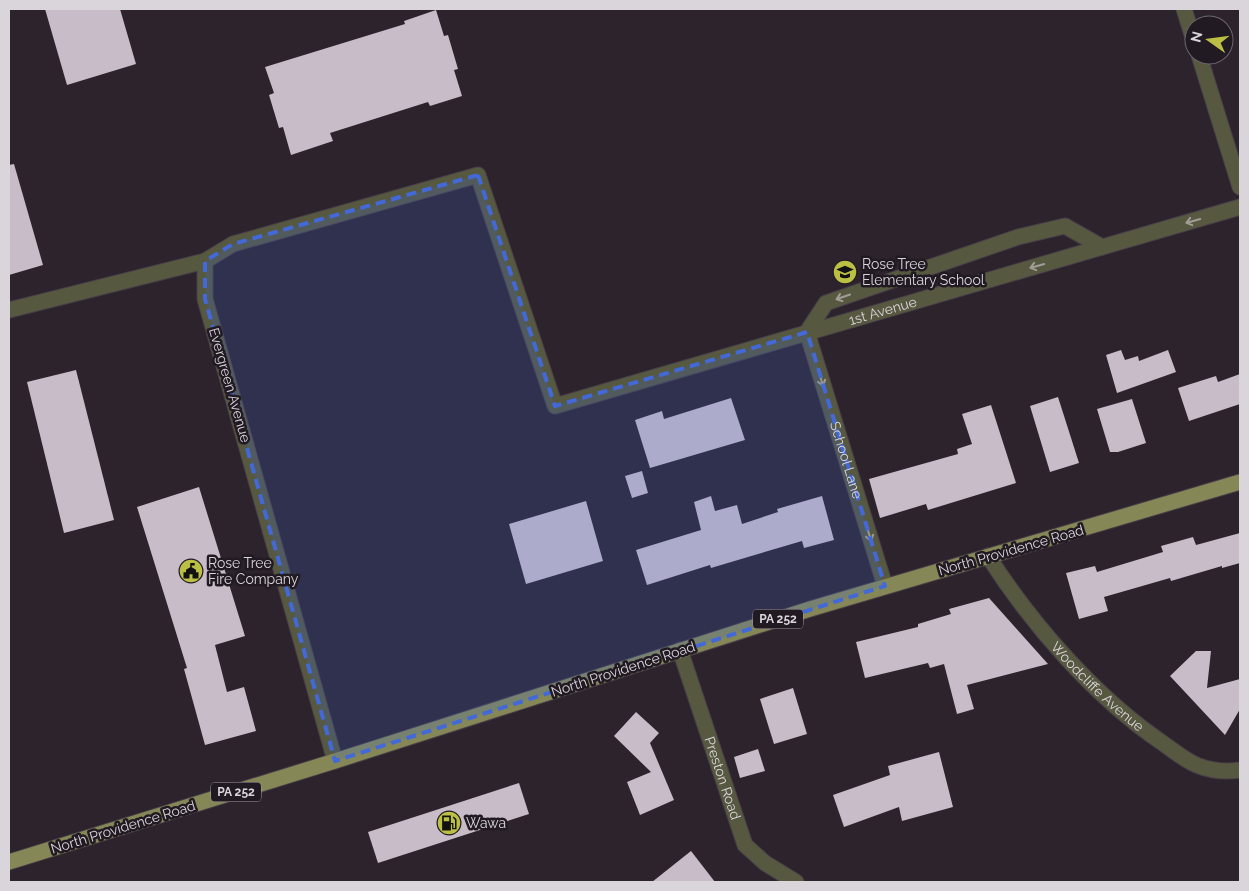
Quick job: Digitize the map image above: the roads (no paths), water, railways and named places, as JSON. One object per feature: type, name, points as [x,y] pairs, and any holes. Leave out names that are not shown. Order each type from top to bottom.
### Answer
[{"type":"main road","name":"North Providence Road","points":[[9,862],[335,761],[884,586],[1240,482]]},
{"type":"street","points":[[1201,65],[1240,187]]},
{"type":"street","name":"1st Avenue","points":[[205,261],[233,244],[478,175],[555,406],[1240,207]]},
{"type":"street","points":[[807,332],[826,303],[1018,236],[1065,226],[1102,247]]},
{"type":"street","points":[[9,310],[205,261]]},
{"type":"street","name":"Evergreen Avenue","points":[[205,261],[205,299],[335,761]]},
{"type":"street","name":"School Lane","points":[[807,332],[884,586]]},
{"type":"street","name":"Woodcliffe Avenue","points":[[988,556],[1014,596],[1058,649],[1139,727],[1198,766],[1226,772],[1240,770]]},
{"type":"street","name":"Preston Road","points":[[680,650],[745,845],[765,863],[796,882]]},
{"type":"place","name":"Rose Tree Elementary School","points":[[845,272]]},
{"type":"place","name":"Rose Tree Fire Company","points":[[191,571]]},
{"type":"place","name":"Wawa","points":[[449,823]]}]
